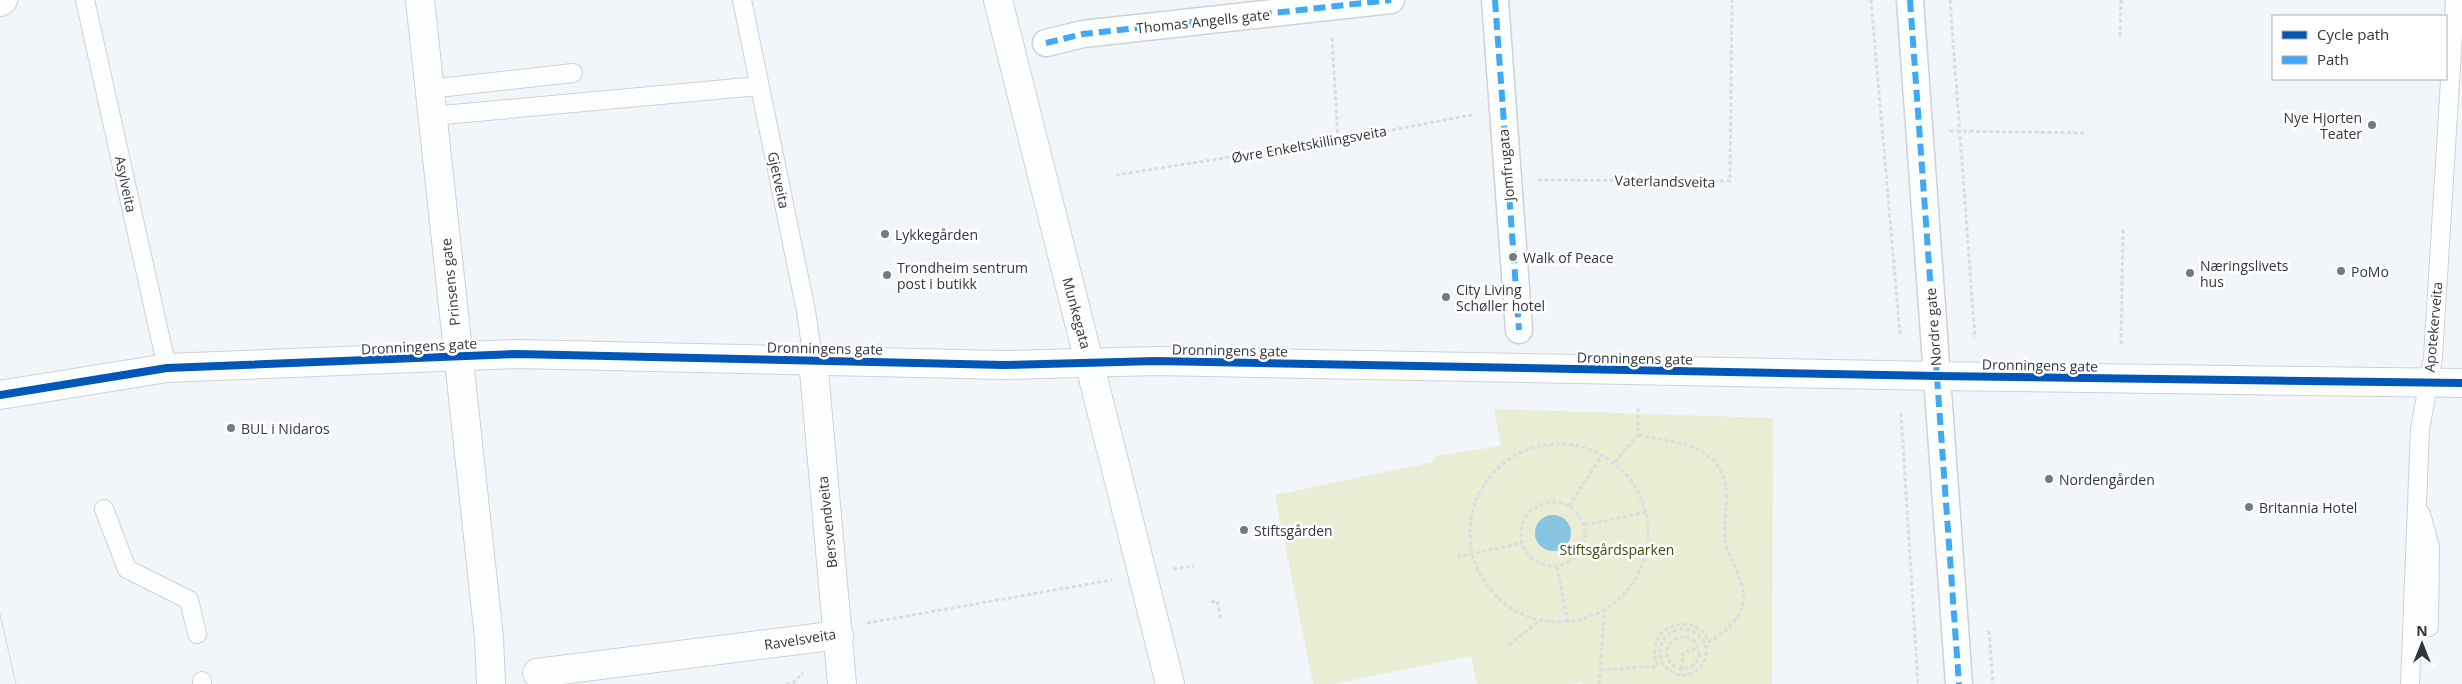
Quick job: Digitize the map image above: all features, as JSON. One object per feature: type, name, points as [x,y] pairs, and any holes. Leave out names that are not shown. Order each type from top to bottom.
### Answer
[{"type":"street","name":"Prinsens gate","points":[[420,0],[492,660],[491,684]]},
{"type":"street","name":"Munkegata","points":[[998,0],[1170,684]]},
{"type":"street","name":"Thomas Angells gate","points":[[1046,43],[1083,34],[1391,0]]},
{"type":"street","name":"Jomfrugata","points":[[1495,0],[1520,330]]},
{"type":"street","name":"Nordre gate","points":[[1910,0],[1958,684]]},
{"type":"street","name":"Dronningens gate","points":[[0,395],[167,368],[517,354],[1004,365],[1166,361],[1937,376],[2462,383]]},
{"type":"street","name":"Bersvendveita","points":[[813,360],[842,684]]},
{"type":"street","name":"Ravelsveita","points":[[537,673],[839,636]]},
{"type":"lane","name":"Asylveita","points":[[85,0],[167,368]]},
{"type":"lane","name":"Gjetveita","points":[[742,0],[806,310],[813,360]]},
{"type":"lane","name":"Apotekerveita","points":[[2410,684],[2420,428],[2434,348],[2454,0]]},
{"type":"lane","points":[[429,89],[573,73]]},
{"type":"lane","points":[[432,116],[759,86]]},
{"type":"lane","points":[[2417,497],[2430,546],[2429,627]]},
{"type":"lane","points":[[104,509],[127,569],[189,600],[197,634]]},
{"type":"path","points":[[1871,0],[1900,336]]},
{"type":"path","points":[[1950,0],[1975,338]]},
{"type":"path","points":[[2120,36],[2121,0]]},
{"type":"path","points":[[1331,7],[1338,140]]},
{"type":"path","points":[[1920,131],[2085,133]]},
{"type":"path","points":[[2121,344],[2123,230]]},
{"type":"path","points":[[1615,462],[1638,435],[1638,405]]},
{"type":"path","points":[[1901,413],[1918,684]]},
{"type":"path","points":[[1638,435],[1694,447],[1708,456],[1718,466],[1725,480],[1727,498],[1726,543],[1743,592],[1741,610],[1728,628],[1707,643]]},
{"type":"path","points":[[1545,444],[1575,444],[1603,454],[1615,462],[1635,484],[1646,512],[1649,540],[1642,568],[1627,592],[1605,610],[1586,619],[1568,622],[1540,621],[1516,612],[1496,598],[1481,578],[1471,555],[1469,525],[1476,496],[1493,471],[1517,453],[1545,444]]},
{"type":"path","points":[[1569,506],[1603,454]]},
{"type":"path","points":[[1548,502],[1559,502],[1576,510],[1584,525],[1586,536],[1584,546],[1578,556],[1569,563],[1558,567],[1540,564],[1532,559],[1522,543],[1523,522],[1529,512],[1538,505],[1548,502]]},
{"type":"path","points":[[1584,525],[1646,512]]},
{"type":"path","points":[[1458,557],[1522,543]]},
{"type":"path","points":[[1558,567],[1568,622]]},
{"type":"path","points":[[1211,602],[1217,601],[1220,607],[1221,619]]},
{"type":"path","points":[[1599,684],[1605,610]]},
{"type":"path","points":[[1215,614],[1220,613]]},
{"type":"path","points":[[1509,645],[1540,621]]},
{"type":"path","points":[[1658,666],[1654,650],[1657,638],[1675,624],[1697,627],[1705,634],[1707,643],[1706,655],[1700,667],[1690,674],[1681,675],[1673,673],[1663,663],[1660,651],[1666,637],[1678,630],[1686,630],[1694,632],[1707,643]]},
{"type":"path","points":[[1666,637],[1671,642]]},
{"type":"path","points":[[1685,637],[1696,642],[1698,648],[1699,654],[1695,662],[1688,668],[1682,669],[1671,663],[1668,658],[1667,651],[1671,642],[1685,637]]},
{"type":"path","points":[[1682,669],[1683,652],[1698,648]]},
{"type":"path","points":[[1695,662],[1700,667]]},
{"type":"path","points":[[1600,670],[1658,666],[1663,663]]},
{"type":"green space","name":"Stiftsgårdsparken","points":[[1494,409],[1773,418],[1772,684],[1582,684],[1581,682],[1569,684],[1477,684],[1471,656],[1333,684],[1313,684],[1275,495],[1433,462],[1435,456],[1501,446]]},
{"type":"water","points":[[1553,515],[1560,516],[1566,520],[1570,526],[1570,540],[1566,546],[1560,550],[1553,551],[1546,550],[1540,546],[1536,540],[1535,533],[1536,526],[1540,520],[1546,516]]},
{"type":"tram line","points":[[0,614],[16,684]]},
{"type":"marked path","points":[[1046,43],[1083,34],[1391,0]]},
{"type":"marked path","points":[[1495,0],[1519,330]]},
{"type":"marked path","points":[[1910,0],[1959,684]]},
{"type":"cycle path","points":[[0,395],[167,368],[517,354],[1004,365],[1156,361],[1937,376],[2462,383]]},
{"type":"place","name":"Nye Hjorten Teater","points":[[2372,125]]},
{"type":"place","name":"Lykkegården","points":[[885,234]]},
{"type":"place","name":"Walk of Peace","points":[[1513,257]]},
{"type":"place","name":"PoMo","points":[[2341,271]]},
{"type":"place","name":"Næringslivets hus","points":[[2190,273]]},
{"type":"place","name":"Trondheim sentrum post i butikk","points":[[887,275]]},
{"type":"place","name":"City Living Schøller hotel","points":[[1446,297]]},
{"type":"place","name":"BUL i Nidaros","points":[[231,428]]},
{"type":"place","name":"Nordengården","points":[[2049,479]]},
{"type":"place","name":"Britannia Hotel","points":[[2249,507]]},
{"type":"place","name":"Stiftsgården","points":[[1244,530]]}]
